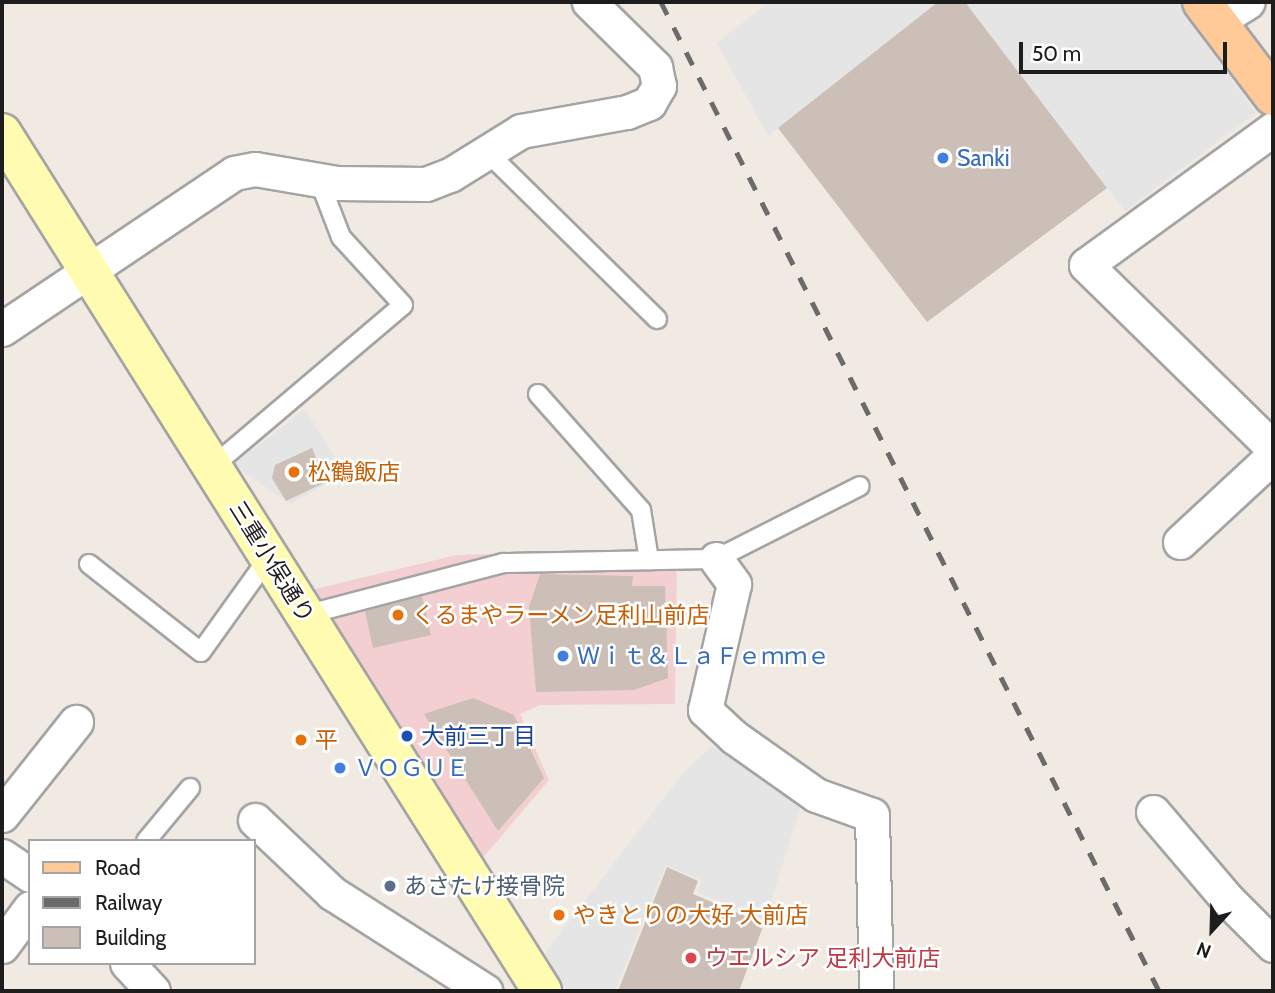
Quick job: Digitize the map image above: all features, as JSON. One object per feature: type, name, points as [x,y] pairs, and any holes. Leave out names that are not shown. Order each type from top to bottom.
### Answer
[{"type":"main road","points":[[1222,8],[1273,96]]},
{"type":"street","points":[[2,329],[90,273],[234,173],[255,169],[319,180],[426,184],[450,175],[521,131],[626,112],[649,103],[659,86],[655,67],[589,2]]},
{"type":"street","points":[[1273,129],[1086,265],[1273,448]]},
{"type":"street","name":"三重小俣通り","points":[[2,133],[533,976]]},
{"type":"street","points":[[1180,542],[1273,456]]},
{"type":"street","points":[[716,559],[733,584],[705,710],[734,737],[816,795],[872,816],[876,991]]},
{"type":"street","points":[[2,816],[76,722]]},
{"type":"street","points":[[1153,812],[1227,898],[1273,945]]},
{"type":"street","points":[[255,820],[331,893],[485,991]]},
{"type":"street","points":[[2,856],[28,874]]},
{"type":"street","points":[[2,946],[28,911]]},
{"type":"street","points":[[129,965],[153,991]]},
{"type":"street","points":[[500,991],[510,970],[533,976]]},
{"type":"lane","points":[[488,153],[657,319]]},
{"type":"lane","points":[[212,467],[403,305],[341,237],[319,180]]},
{"type":"lane","points":[[538,394],[641,510],[649,560]]},
{"type":"lane","points":[[305,615],[503,563],[716,559],[860,486]]},
{"type":"lane","points":[[89,564],[201,652],[269,557]]},
{"type":"lane","points":[[148,839],[190,788]]},
{"type":"shaded area","points":[[769,2],[938,2],[768,136],[717,43]]},
{"type":"shaded area","points":[[965,2],[1176,2],[1256,113],[1125,211]]},
{"type":"shaded area","points":[[305,409],[345,473],[291,504],[233,465]]},
{"type":"shaded area","points":[[677,549],[675,704],[540,705],[520,714],[549,780],[481,860],[311,590],[457,555]]},
{"type":"shaded area","points":[[711,747],[731,753],[803,800],[765,920],[697,892],[701,880],[666,865],[615,991],[566,991],[545,953],[683,773]]},
{"type":"building","name":"Sanki","points":[[938,2],[965,2],[1107,188],[927,322],[778,128]]},
{"type":"building","points":[[312,448],[326,482],[286,501],[272,478],[275,465]]},
{"type":"building","points":[[540,574],[633,576],[632,586],[665,586],[668,678],[634,690],[536,692],[529,607]]},
{"type":"building","points":[[422,596],[431,635],[373,648],[365,611]]},
{"type":"building","points":[[473,698],[514,715],[544,778],[498,831],[424,714]]},
{"type":"building","name":"ウエルシア 足利大前店","points":[[667,867],[698,881],[693,894],[764,924],[739,991],[618,991]]},
{"type":"railway","points":[[661,2],[1159,991]]},
{"type":"place","name":"Sanki","points":[[943,158]]},
{"type":"place","name":"松鶴飯店","points":[[294,472]]},
{"type":"place","name":"くるまやラーメン足利山前店","points":[[398,615]]},
{"type":"place","name":"Ｗｉｔ＆ＬａＦｅｍｍｅ","points":[[563,656]]},
{"type":"place","name":"大前三丁目","points":[[407,736]]},
{"type":"place","name":"平","points":[[301,740]]},
{"type":"place","name":"ＶＯＧＵＥ","points":[[340,768]]},
{"type":"place","name":"あさたけ接骨院","points":[[390,886]]},
{"type":"place","name":"やきとりの大好 大前店","points":[[559,915]]},
{"type":"place","name":"ウエルシア 足利大前店","points":[[691,958]]}]
